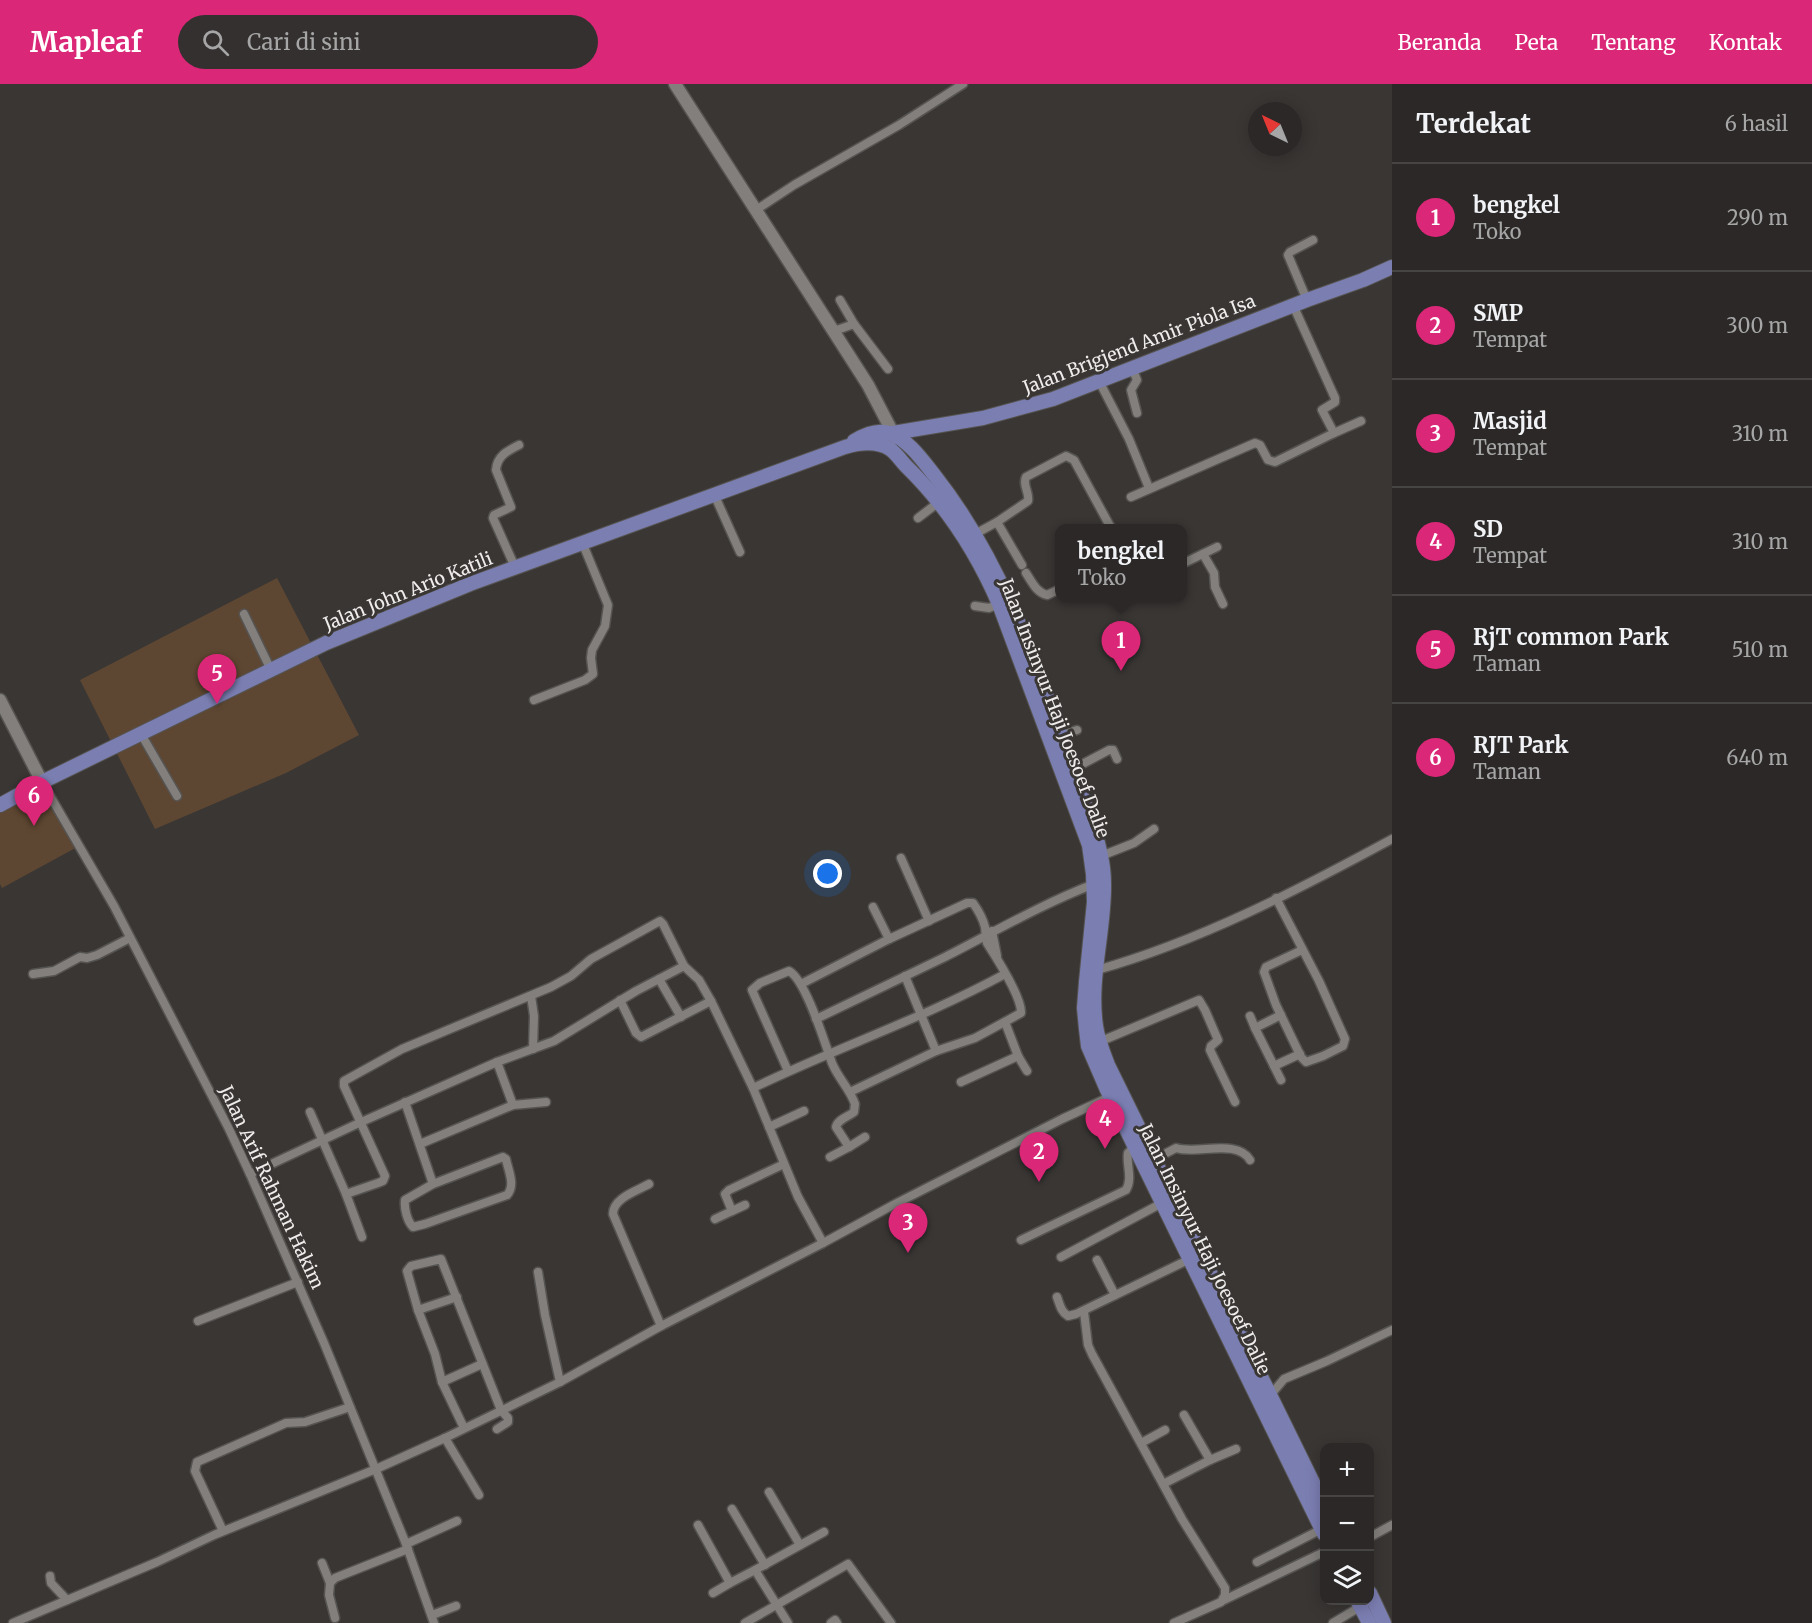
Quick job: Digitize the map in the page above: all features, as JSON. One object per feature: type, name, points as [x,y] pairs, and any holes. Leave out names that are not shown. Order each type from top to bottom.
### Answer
[{"type":"main road","name":"Jalan Brigjend Amir Piola Isa","points":[[893,434],[1002,413],[1053,399],[1392,267]]},
{"type":"main road","name":"Jalan John Ario Katili","points":[[845,447],[856,439],[874,432],[893,434]]},
{"type":"main road","name":"Jalan Insinyur Haji Joesoef Dalie","points":[[893,434],[923,461],[975,534],[1007,596],[1035,663],[1094,828],[1101,856],[1104,893],[1095,1010],[1099,1042],[1117,1095],[1135,1146],[1190,1259],[1320,1498]]},
{"type":"main road","name":"Jalan John Ario Katili","points":[[0,805],[42,782],[326,643],[515,567],[845,447],[864,443],[889,449]]},
{"type":"main road","name":"Jalan Insinyur Haji Joesoef Dalie","points":[[889,449],[922,480],[939,502],[988,578],[999,604],[1089,845],[1095,902],[1084,1008],[1088,1046],[1155,1159],[1266,1400],[1320,1524]]},
{"type":"main road","points":[[1366,1605],[1369,1623]]},
{"type":"main road","points":[[1369,1605],[1384,1623]]},
{"type":"street","points":[[675,84],[878,402],[893,434],[889,449]]},
{"type":"street","points":[[756,210],[963,84]]},
{"type":"street","points":[[1307,300],[1288,255],[1312,240]]},
{"type":"street","points":[[840,300],[854,324],[888,369]]},
{"type":"street","points":[[1293,305],[1335,398],[1335,402],[1322,410],[1334,433]]},
{"type":"street","points":[[834,331],[854,324]]},
{"type":"street","points":[[1132,368],[1137,380],[1131,390],[1137,413]]},
{"type":"street","points":[[1099,381],[1129,439],[1149,488]]},
{"type":"street","points":[[1131,497],[1255,443],[1260,445],[1268,460],[1275,462],[1361,421]]},
{"type":"street","points":[[515,567],[493,518],[494,515],[511,507],[496,470],[496,464],[504,453],[519,445]]},
{"type":"street","points":[[975,534],[1028,501],[1029,497],[1024,482],[1026,477],[1066,456],[1074,460],[1109,524]]},
{"type":"street","points":[[714,494],[740,552]]},
{"type":"street","points":[[918,518],[939,502]]},
{"type":"street","points":[[997,522],[1035,588],[1047,596],[1055,591]]},
{"type":"street","points":[[534,700],[585,680],[593,674],[592,650],[604,626],[608,605],[582,542]]},
{"type":"street","points":[[1187,562],[1217,547]]},
{"type":"street","points":[[1203,554],[1214,573],[1215,586],[1223,604]]},
{"type":"street","points":[[975,606],[989,608],[999,604]]},
{"type":"street","points":[[244,614],[271,670]]},
{"type":"street","points":[[0,700],[42,782]]},
{"type":"street","points":[[1061,735],[1077,730]]},
{"type":"street","points":[[141,734],[177,796]]},
{"type":"street","points":[[1073,769],[1109,750],[1113,750],[1117,759]]},
{"type":"street","name":"Jalan Arif Rahman Hakim","points":[[42,782],[114,906],[229,1129],[298,1282],[376,1469],[433,1619]]},
{"type":"street","points":[[1101,856],[1134,843],[1154,829]]},
{"type":"street","points":[[1097,970],[1147,954],[1239,916],[1392,839]]},
{"type":"street","points":[[901,858],[929,921]]},
{"type":"street","points":[[816,1019],[1075,891],[1094,884]]},
{"type":"street","points":[[1276,898],[1302,950],[1333,1012],[1346,1041],[1343,1046],[1306,1062],[1299,1054],[1281,1016],[1264,969],[1302,950]]},
{"type":"street","points":[[801,984],[889,939],[967,903],[973,903],[989,933],[998,959],[1022,1011],[975,1038],[936,1051],[850,1092]]},
{"type":"street","points":[[873,907],[889,939]]},
{"type":"street","points":[[346,1194],[378,1183],[384,1179],[384,1172],[359,1123],[344,1086],[345,1080],[402,1049],[531,996],[571,976],[591,959],[660,921],[684,966],[699,980],[711,1001],[753,1088],[807,1217],[823,1244]]},
{"type":"street","points":[[33,974],[54,971],[80,957],[90,958],[130,938]]},
{"type":"street","points":[[72,948],[80,957]]},
{"type":"street","points":[[250,1174],[405,1102],[497,1062],[554,1041],[620,1000],[684,966]]},
{"type":"street","points":[[788,1071],[752,990],[760,983],[786,971],[794,974],[801,984],[842,1082],[850,1092],[855,1104],[855,1109],[838,1122],[836,1127],[849,1147]]},
{"type":"street","points":[[753,1088],[829,1053],[921,1015],[1005,974]]},
{"type":"street","points":[[905,976],[936,1051]]},
{"type":"street","points":[[659,980],[681,1017]]},
{"type":"street","points":[[531,996],[534,1016],[533,1049]]},
{"type":"street","points":[[620,1000],[636,1033],[641,1037],[711,1001]]},
{"type":"street","points":[[1099,1042],[1198,1000],[1218,1040],[1210,1050],[1235,1102]]},
{"type":"street","points":[[1250,1016],[1281,1080]]},
{"type":"street","points":[[1256,1028],[1281,1016]]},
{"type":"street","points":[[1005,1022],[1018,1056],[1027,1071]]},
{"type":"street","points":[[1274,1066],[1299,1054]]},
{"type":"street","points":[[961,1082],[1018,1056]]},
{"type":"street","points":[[497,1062],[513,1105]]},
{"type":"street","points":[[14,1623],[445,1438],[560,1382],[661,1326],[823,1244],[895,1204],[1117,1095]]},
{"type":"street","points":[[405,1102],[433,1184]]},
{"type":"street","points":[[420,1144],[513,1105],[546,1102]]},
{"type":"street","points":[[769,1127],[804,1111]]},
{"type":"street","points":[[310,1112],[362,1237]]},
{"type":"street","points":[[830,1157],[865,1137]]},
{"type":"street","points":[[1021,1240],[1126,1190],[1130,1175],[1128,1153],[1135,1146]]},
{"type":"street","points":[[1155,1159],[1176,1148],[1194,1151],[1212,1148],[1240,1150],[1250,1160]]},
{"type":"street","points":[[503,1157],[506,1158],[512,1184],[507,1195],[413,1227],[407,1216],[405,1200],[433,1184],[503,1157]]},
{"type":"street","points":[[732,1211],[726,1192],[784,1164]]},
{"type":"street","points":[[650,1184],[617,1202],[612,1214],[661,1326]]},
{"type":"street","points":[[1060,1257],[1162,1203]]},
{"type":"street","points":[[715,1219],[745,1205]]},
{"type":"street","points":[[464,1428],[442,1382],[435,1354],[407,1275],[411,1266],[441,1259],[501,1410],[508,1418],[508,1422],[496,1429]]},
{"type":"street","points":[[1057,1297],[1065,1315],[1084,1312],[1190,1259]]},
{"type":"street","points":[[1097,1260],[1115,1295]]},
{"type":"street","points":[[538,1272],[560,1382]]},
{"type":"street","points":[[198,1321],[298,1282]]},
{"type":"street","points":[[418,1310],[457,1297]]},
{"type":"street","points":[[1084,1312],[1088,1345],[1182,1519],[1225,1588],[1224,1600]]},
{"type":"street","points":[[1266,1400],[1284,1379],[1392,1330]]},
{"type":"street","points":[[442,1382],[482,1364]]},
{"type":"street","points":[[223,1532],[195,1471],[197,1462],[286,1423],[305,1422],[350,1407]]},
{"type":"street","points":[[1184,1415],[1210,1460]]},
{"type":"street","points":[[1141,1443],[1165,1430]]},
{"type":"street","points":[[445,1438],[479,1495]]},
{"type":"street","points":[[1163,1484],[1236,1449]]},
{"type":"street","points":[[769,1492],[800,1545]]},
{"type":"street","points":[[732,1509],[765,1565]]},
{"type":"street","points":[[330,1583],[335,1578],[457,1521]]},
{"type":"street","points":[[698,1525],[730,1583]]},
{"type":"street","points":[[1374,1536],[1392,1525]]},
{"type":"street","points":[[713,1593],[824,1532]]},
{"type":"street","points":[[1257,1562],[1320,1532]]},
{"type":"street","points":[[1174,1623],[1219,1604],[1320,1554]]},
{"type":"street","points":[[322,1563],[330,1583],[328,1595],[335,1618]]},
{"type":"street","points":[[745,1623],[848,1564],[891,1623]]},
{"type":"street","points":[[755,1570],[788,1623]]},
{"type":"street","points":[[50,1576],[51,1583],[68,1600]]},
{"type":"street","points":[[1333,1623],[1358,1605]]},
{"type":"street","points":[[433,1619],[456,1606]]},
{"type":"street","points":[[831,1623],[835,1620],[837,1623]]},
{"type":"shaded area","points":[[277,578],[359,735],[286,773],[155,829],[80,680]]},
{"type":"shaded area","points":[[43,784],[79,846],[2,888],[0,884],[0,806]]},
{"type":"place","name":"bengkel","points":[[1121,671]]},
{"type":"place","name":"RjT common Park","points":[[217,704]]},
{"type":"place","name":"RJT Park","points":[[34,826]]},
{"type":"place","name":"SD","points":[[1105,1149]]},
{"type":"place","name":"SMP","points":[[1039,1182]]},
{"type":"place","name":"Masjid","points":[[908,1253]]}]
